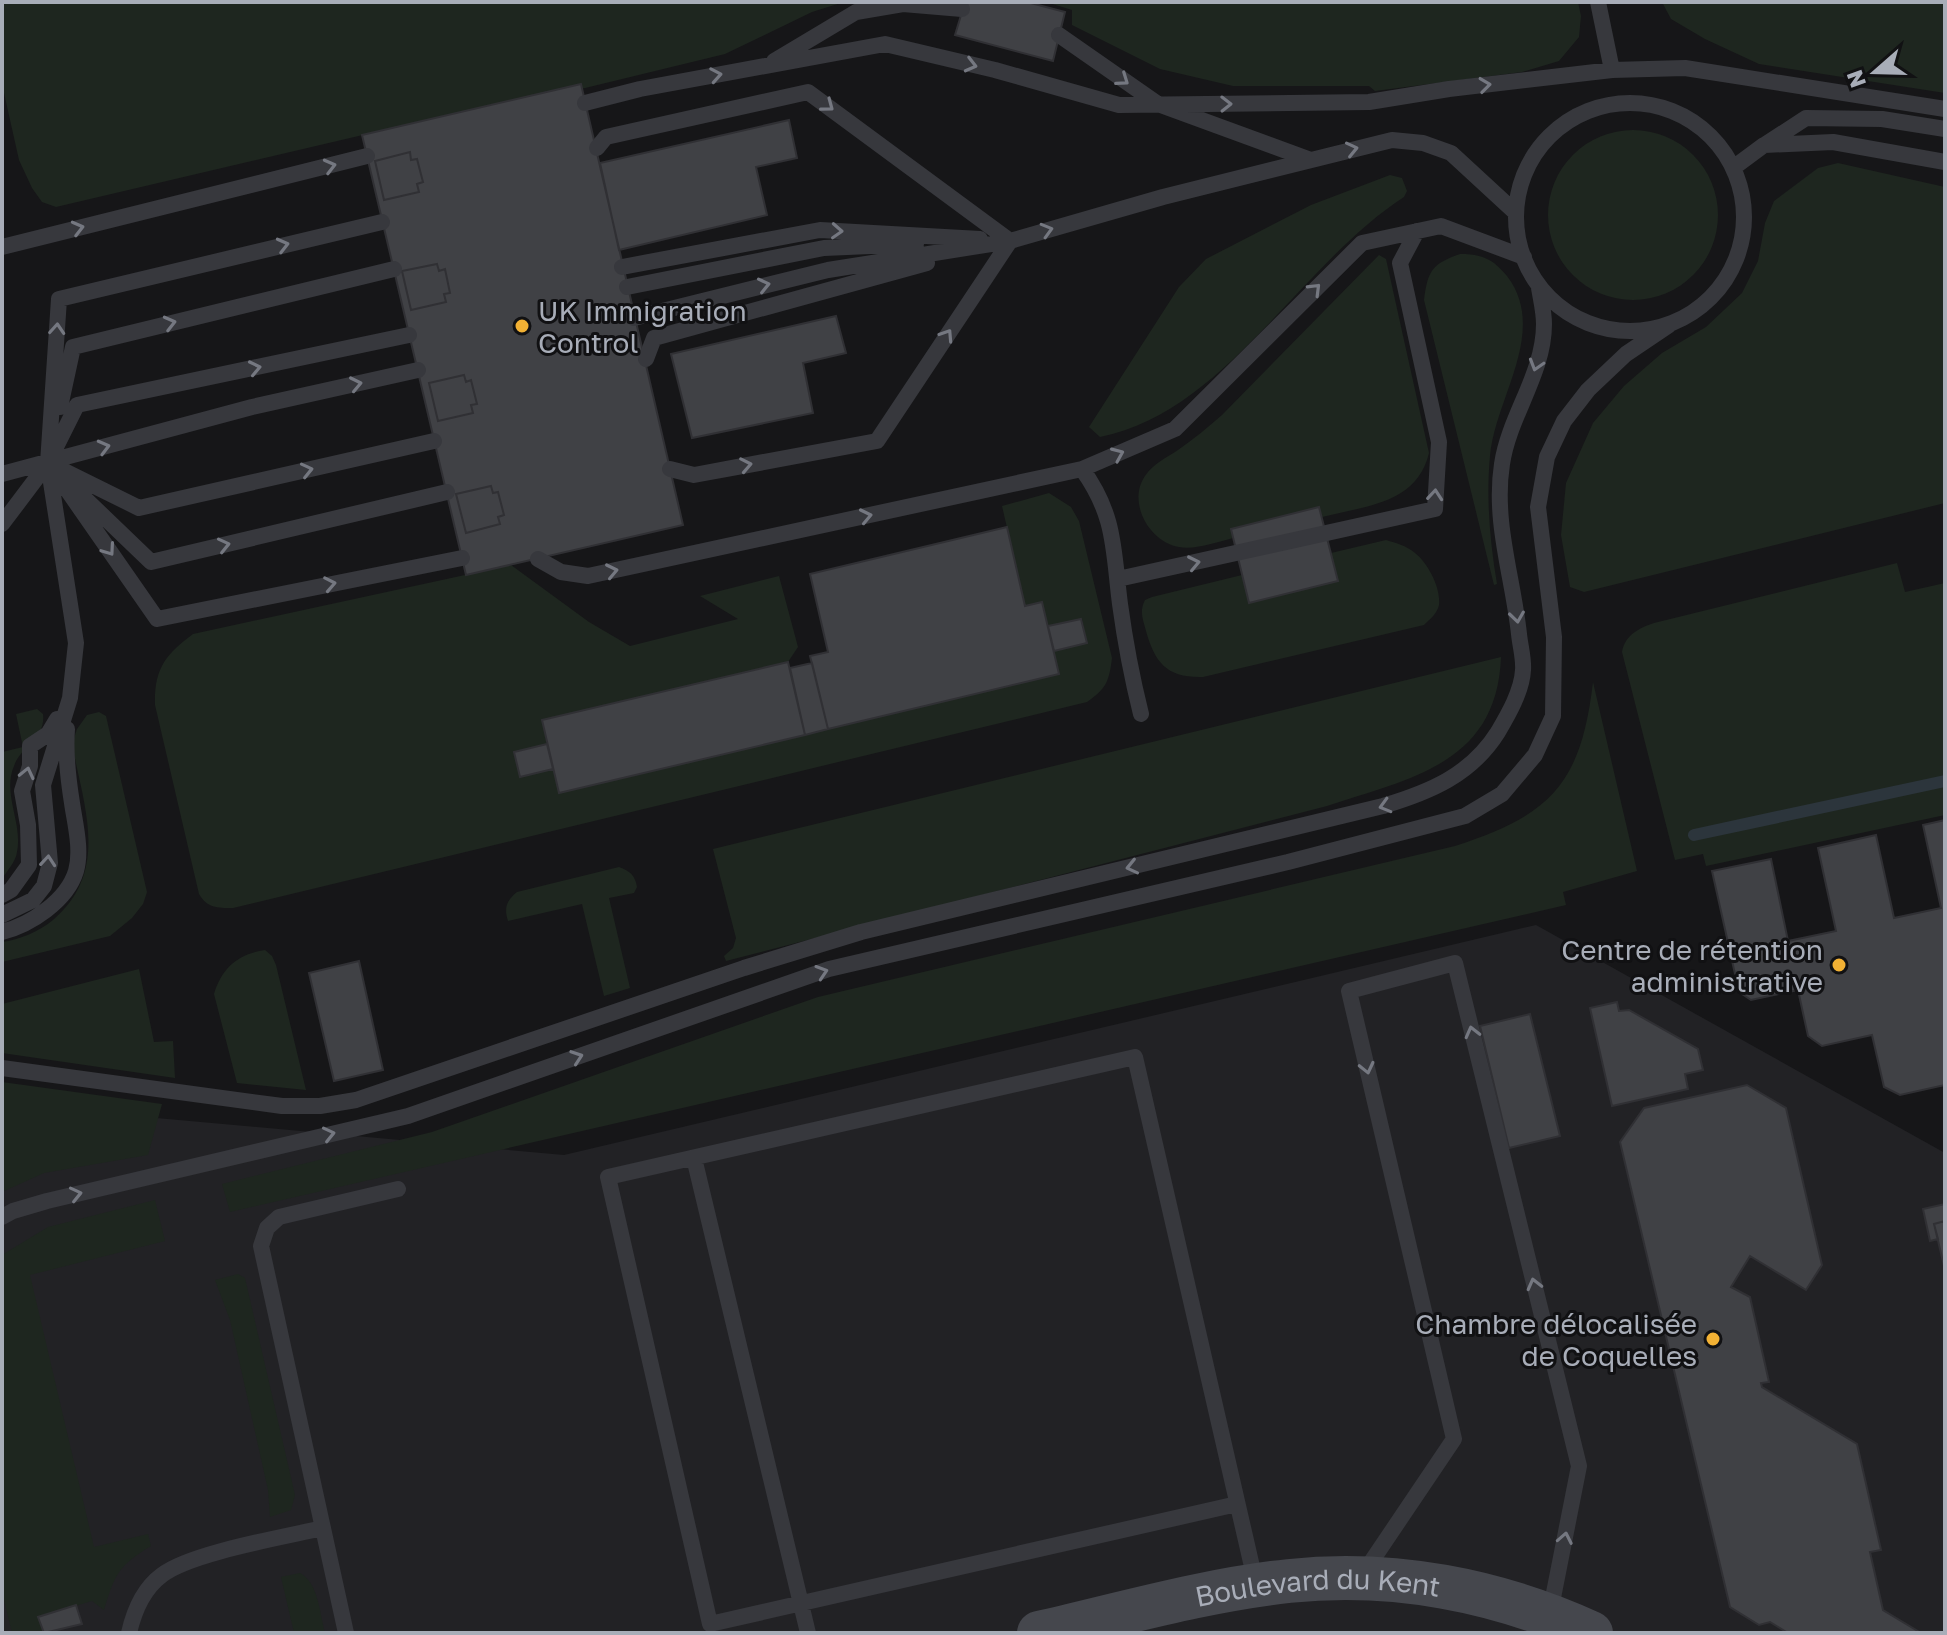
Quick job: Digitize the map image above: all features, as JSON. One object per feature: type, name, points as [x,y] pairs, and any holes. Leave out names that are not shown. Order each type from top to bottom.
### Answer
[{"type":"street","name":"Boulevard du Kent","points":[[1039,1633],[1215,1592],[1303,1580],[1361,1578],[1448,1587],[1503,1599],[1550,1614],[1591,1633]]},
{"type":"lane","points":[[1598,2],[1612,70]]},
{"type":"lane","points":[[765,66],[856,12],[903,4],[962,9]]},
{"type":"lane","points":[[1059,35],[1158,104],[1308,159]]},
{"type":"lane","points":[[585,103],[640,89],[885,44],[995,70],[1119,105],[1369,102],[1449,89],[1612,70],[1685,68],[1945,109]]},
{"type":"lane","points":[[597,148],[606,137],[808,92],[1010,241]]},
{"type":"lane","points":[[2,1068],[282,1106],[320,1106],[356,1100],[744,968],[849,936],[1422,795],[1456,777],[1487,749],[1509,713],[1523,672],[1502,536],[1499,495],[1502,462],[1542,346],[1544,323],[1539,288],[1524,257],[1515,212],[1541,141],[1589,106],[1650,100],[1705,126],[1737,165],[1740,234],[1719,292],[1696,312],[1669,325],[1626,354],[1588,390],[1564,421],[1547,457],[1538,507],[1554,637],[1553,716],[1535,755],[1502,794],[1465,816],[1288,862],[829,969],[408,1116],[47,1201],[2,1217]]},
{"type":"lane","points":[[1887,100],[1945,119]]},
{"type":"lane","points":[[1737,165],[1806,118],[1945,119]]},
{"type":"lane","points":[[1882,119],[1945,129]]},
{"type":"lane","points":[[646,359],[654,338],[1163,197],[1392,140],[1423,143],[1451,153],[1515,212]]},
{"type":"lane","points":[[1764,145],[1833,142],[1945,162]]},
{"type":"lane","points":[[2,247],[367,156]]},
{"type":"lane","points":[[2,932],[42,913],[63,893],[76,871],[77,839],[65,749],[76,643],[48,463],[59,299],[382,222]]},
{"type":"lane","points":[[538,559],[561,572],[588,576],[1082,469],[1175,429],[1362,243],[1441,226],[1524,257]]},
{"type":"lane","points":[[622,267],[820,230],[1010,241]]},
{"type":"lane","points":[[1118,579],[1435,509],[1439,442],[1400,263],[1417,231]]},
{"type":"lane","points":[[627,287],[824,248],[1010,241]]},
{"type":"lane","points":[[634,318],[828,270],[1010,241]]},
{"type":"lane","points":[[670,469],[694,475],[877,441],[1010,241]]},
{"type":"lane","points":[[394,269],[73,347],[48,463],[157,619],[462,558]]},
{"type":"lane","points":[[1539,288],[1560,310],[1583,324],[1610,332],[1636,333],[1669,325]]},
{"type":"lane","points":[[2,524],[48,463],[77,405],[409,335]]},
{"type":"lane","points":[[2,474],[252,407],[418,370]]},
{"type":"lane","points":[[48,463],[139,508],[434,441]]},
{"type":"lane","points":[[48,463],[151,562],[447,492]]},
{"type":"lane","points":[[1082,469],[1094,485],[1112,528],[1141,714]]},
{"type":"lane","points":[[2,895],[11,890],[29,865],[28,825],[22,791],[30,766],[30,746],[48,734],[70,698]]},
{"type":"lane","points":[[2,915],[33,900],[44,886],[50,863],[43,785],[70,698]]},
{"type":"lane","points":[[1361,1578],[1454,1439],[1349,991],[1455,963],[1579,1466],[1550,1614]]},
{"type":"lane","points":[[1237,1504],[710,1624],[608,1177],[1135,1057],[1256,1585]]},
{"type":"lane","points":[[694,1158],[808,1633]]},
{"type":"lane","points":[[346,1633],[261,1246],[267,1228],[279,1217],[398,1189]]},
{"type":"lane","points":[[129,1633],[133,1615],[147,1589],[164,1573],[199,1557],[323,1528]]},
{"type":"shaded area","points":[[2,2],[844,2],[812,12],[725,54],[581,89],[580,84],[56,207],[42,202],[19,160],[2,84]]},
{"type":"shaded area","points":[[1046,2],[1578,2],[1581,16],[1579,37],[1559,61],[1522,72],[1375,91],[1369,86],[1233,86],[1160,69],[1072,25],[1072,10]]},
{"type":"shaded area","points":[[1662,2],[1945,2],[1945,93],[1759,64],[1671,19]]},
{"type":"shaded area","points":[[1633,130],[1666,136],[1693,155],[1712,182],[1718,215],[1712,248],[1693,275],[1666,294],[1633,300],[1600,294],[1573,275],[1554,248],[1548,215],[1554,182],[1573,155],[1600,136]]},
{"type":"shaded area","points":[[1838,163],[1945,187],[1945,503],[1584,592],[1570,587],[1561,535],[1566,483],[1593,423],[1624,386],[1662,353],[1706,327],[1742,293],[1758,261],[1765,223],[1774,201],[1818,168]]},
{"type":"shaded area","points":[[1390,175],[1402,178],[1407,191],[1404,197],[1366,226],[1330,260],[1223,368],[1185,399],[1145,422],[1100,437],[1089,427],[1179,287],[1206,259],[1311,205]]},
{"type":"shaded area","points":[[1460,254],[1486,259],[1502,270],[1519,297],[1523,319],[1516,365],[1490,456],[1489,520],[1497,584],[1494,585],[1424,300],[1433,270],[1443,261]]},
{"type":"shaded area","points":[[1379,255],[1386,259],[1429,453],[1423,470],[1413,483],[1401,493],[1372,505],[1322,517],[1319,507],[1231,529],[1233,538],[1206,545],[1179,547],[1158,537],[1144,519],[1138,497],[1148,472],[1222,415]]},
{"type":"shaded area","points":[[1049,493],[1071,507],[1079,521],[1112,658],[1106,683],[1087,702],[233,908],[213,906],[199,894],[155,705],[155,692],[163,664],[193,634],[511,565],[589,622],[630,646],[738,619],[700,596],[779,576],[798,647],[788,662],[542,720],[547,744],[514,753],[520,777],[553,769],[559,793],[1058,674],[1054,651],[1087,643],[1082,619],[1048,626],[1042,602],[1025,606],[1002,506]]},
{"type":"shaded area","points":[[1386,540],[1420,557],[1433,576],[1439,605],[1424,625],[1203,677],[1180,675],[1158,660],[1142,616],[1145,600],[1242,575],[1249,602],[1337,580],[1331,553]]},
{"type":"shaded area","points":[[1897,563],[1905,592],[1945,583],[1945,815],[1706,866],[1703,854],[1675,860],[1622,652],[1626,641],[1638,630],[1654,623]]},
{"type":"shaded area","points":[[1501,657],[1496,693],[1484,721],[1466,744],[1418,775],[1327,806],[726,961],[724,956],[733,948],[736,938],[713,849]]},
{"type":"shaded area","points":[[1593,682],[1637,871],[1563,892],[1566,905],[230,1212],[222,1184],[432,1132],[818,997],[1455,846],[1488,834],[1515,822],[1556,791],[1580,746]]},
{"type":"shaded area","points":[[37,709],[43,714],[41,730],[17,759],[11,777],[18,841],[15,859],[2,879],[2,752],[23,747],[16,714]]},
{"type":"shaded area","points":[[99,712],[106,716],[147,892],[143,904],[110,936],[2,962],[2,942],[22,937],[48,924],[71,901],[82,881],[88,838],[72,744],[77,729],[87,715]]},
{"type":"shaded area","points":[[619,867],[631,874],[637,887],[634,893],[609,898],[630,988],[604,996],[582,904],[508,921],[506,908],[517,892]]},
{"type":"shaded area","points":[[1536,925],[1945,1153],[1945,1633],[2,1633],[2,1104],[564,1155]]},
{"type":"shaded area","points":[[265,950],[276,965],[306,1090],[237,1083],[214,994],[232,964],[247,955]]},
{"type":"shaded area","points":[[139,969],[154,1042],[173,1041],[175,1078],[2,1053],[2,1004]]},
{"type":"shaded area","points":[[2,1082],[162,1104],[148,1155],[44,1173],[2,1192]]},
{"type":"shaded area","points":[[155,1200],[165,1241],[30,1275],[94,1547],[148,1534],[151,1546],[131,1559],[119,1572],[104,1610],[92,1601],[39,1617],[44,1633],[12,1633],[2,1592],[2,1255],[48,1227]]},
{"type":"shaded area","points":[[238,1274],[245,1278],[295,1495],[291,1510],[270,1517],[268,1490],[230,1320],[215,1280]]},
{"type":"shaded area","points":[[300,1573],[315,1591],[325,1633],[294,1633],[281,1577]]},
{"type":"building","points":[[965,2],[1027,2],[1065,12],[1053,61],[955,35]]},
{"type":"building","name":"UK Immigration Control","points":[[581,84],[683,525],[466,575],[362,135]]},
{"type":"building","points":[[789,120],[797,158],[756,167],[767,215],[619,250],[600,163]]},
{"type":"building","points":[[410,152],[411,160],[417,159],[423,182],[417,184],[419,192],[384,200],[375,161]]},
{"type":"building","points":[[437,264],[439,271],[445,269],[450,293],[444,294],[446,302],[411,310],[402,271]]},
{"type":"building","points":[[836,316],[846,353],[803,363],[813,413],[692,438],[671,354]]},
{"type":"building","points":[[464,375],[466,382],[471,380],[477,404],[471,405],[473,413],[438,421],[429,383]]},
{"type":"building","points":[[491,486],[493,493],[498,492],[504,515],[498,517],[500,524],[466,533],[456,494]]},
{"type":"building","points":[[1319,507],[1338,581],[1249,603],[1231,529]]},
{"type":"building","points":[[1007,527],[1025,606],[1042,602],[1059,674],[828,729],[810,656],[828,652],[810,574]]},
{"type":"building","points":[[1081,619],[1087,643],[1054,651],[1048,626]]},
{"type":"building","points":[[788,662],[805,735],[559,793],[542,720]]},
{"type":"building","points":[[812,663],[828,729],[805,735],[790,668]]},
{"type":"building","points":[[547,744],[553,769],[520,777],[514,752]]},
{"type":"building","name":"Centre de rétention administrative","points":[[1945,820],[1945,1085],[1900,1095],[1884,1087],[1872,1035],[1822,1046],[1808,1036],[1798,990],[1751,1000],[1739,992],[1712,871],[1771,859],[1788,941],[1836,931],[1818,848],[1876,835],[1894,918],[1941,908],[1923,825]]},
{"type":"building","points":[[359,961],[383,1070],[334,1081],[309,973]]},
{"type":"building","points":[[1617,1002],[1619,1011],[1629,1010],[1698,1049],[1703,1070],[1685,1074],[1688,1089],[1612,1106],[1590,1008]]},
{"type":"building","points":[[1530,1014],[1560,1136],[1509,1148],[1480,1026]]},
{"type":"building","name":"Chambre délocalisée de Coquelles","points":[[1747,1085],[1786,1108],[1822,1265],[1806,1290],[1750,1256],[1731,1287],[1750,1297],[1769,1382],[1761,1383],[1762,1387],[1857,1444],[1881,1550],[1870,1552],[1883,1610],[1921,1633],[1788,1633],[1770,1622],[1759,1625],[1730,1607],[1620,1142],[1644,1108]]},
{"type":"building","points":[[1945,1204],[1945,1221],[1934,1224],[1938,1239],[1930,1241],[1923,1209]]},
{"type":"building","points":[[1945,1221],[1945,1270],[1934,1224]]},
{"type":"building","points":[[76,1605],[82,1624],[44,1633],[38,1617]]},
{"type":"waterway","points":[[1694,835],[1945,781]]},
{"type":"place","name":"UK Immigration Control","points":[[522,326]]},
{"type":"place","name":"Centre de rétention administrative","points":[[1839,965]]},
{"type":"place","name":"Chambre délocalisée de Coquelles","points":[[1713,1339]]}]
